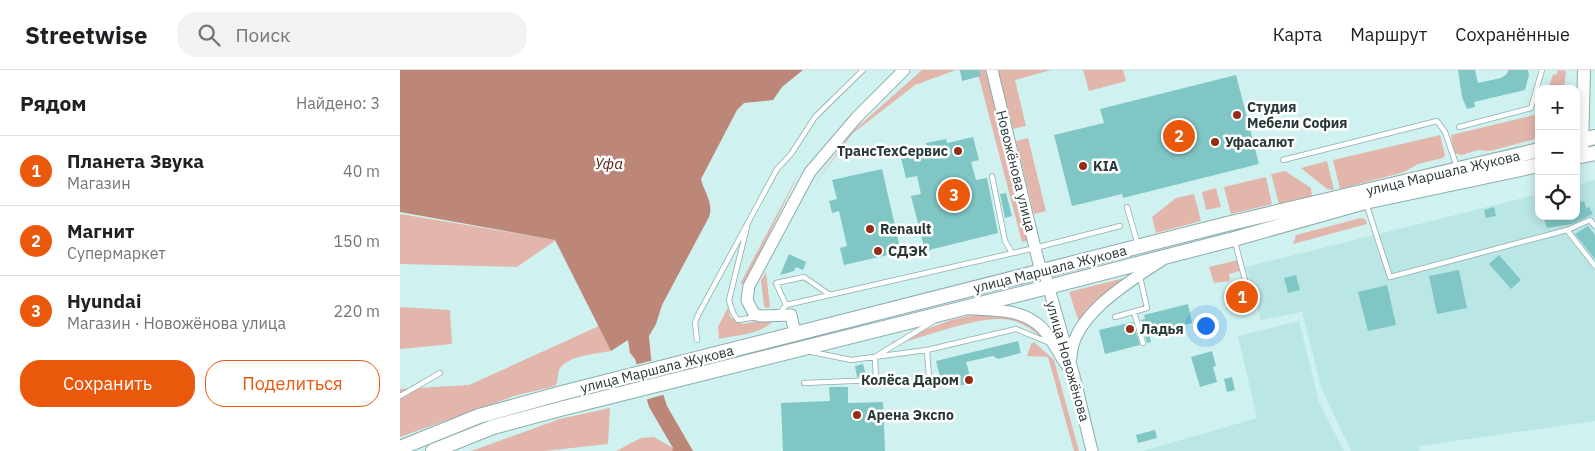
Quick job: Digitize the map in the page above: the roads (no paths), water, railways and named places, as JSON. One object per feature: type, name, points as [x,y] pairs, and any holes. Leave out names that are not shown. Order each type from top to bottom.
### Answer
[{"type":"main road","points":[[1579,130],[1584,70]]},
{"type":"main road","points":[[1580,141],[1595,137]]},
{"type":"main road","points":[[1580,144],[1587,156]]},
{"type":"main road","name":"улица Маршала Жукова","points":[[434,451],[493,427],[564,408],[723,359],[795,334],[1138,246],[1535,151]]},
{"type":"main road","name":"улица Маршала Жукова","points":[[400,448],[479,416],[562,393],[723,359],[799,348],[1048,287],[1234,239],[1365,202],[1535,165]]},
{"type":"street","points":[[795,334],[791,315],[760,316],[754,314],[747,300],[749,286],[810,172],[857,117],[904,70]]},
{"type":"street","name":"Новожёнова улица","points":[[992,70],[1039,264],[1044,271]]},
{"type":"street","points":[[1074,376],[1070,357],[1071,344],[1078,330],[1099,307],[1139,275],[1167,256]]},
{"type":"street","name":"улица Новожёнова","points":[[1044,271],[1074,376],[1092,451]]},
{"type":"street","points":[[962,309],[1008,311],[1027,318],[1042,328],[1074,376]]},
{"type":"lane","points":[[697,340],[695,324],[698,315],[777,169],[791,154],[815,117],[863,70]]},
{"type":"lane","points":[[1459,127],[1531,108],[1542,70]]},
{"type":"lane","points":[[1283,160],[1437,121],[1445,132],[1458,168]]},
{"type":"lane","points":[[992,176],[1005,241],[1012,253]]},
{"type":"lane","points":[[1365,202],[1390,277],[1567,230],[1593,218],[1595,226]]},
{"type":"lane","points":[[1127,207],[1138,246]]},
{"type":"lane","points":[[749,219],[729,300],[732,313],[738,320],[760,316]]},
{"type":"lane","points":[[779,315],[786,305],[1035,248],[1120,226]]},
{"type":"lane","points":[[1567,230],[1595,266]]},
{"type":"lane","points":[[1234,239],[1246,284]]},
{"type":"lane","points":[[1115,317],[1148,308],[1139,275]]},
{"type":"lane","points":[[786,305],[776,283],[804,277],[830,295]]},
{"type":"lane","points":[[1134,312],[1142,343]]},
{"type":"lane","points":[[875,357],[933,323],[944,313]]},
{"type":"lane","points":[[799,348],[851,360],[927,350],[1016,329],[1051,343]]},
{"type":"lane","points":[[927,350],[929,378]]},
{"type":"lane","points":[[804,383],[876,380],[875,357]]},
{"type":"lane","points":[[400,396],[440,373]]},
{"type":"water","name":"Уфа","points":[[400,70],[803,70],[782,87],[773,100],[744,103],[737,110],[701,179],[709,202],[709,217],[662,305],[656,324],[649,336],[651,358],[667,406],[693,451],[672,451],[673,448],[649,407],[635,359],[630,353],[628,340],[611,351],[555,240],[400,212]]},
{"type":"place","name":"Студия Мебели София","points":[[1237,115]]},
{"type":"place","name":"Магнит","points":[[1179,136]]},
{"type":"place","name":"Уфасалют","points":[[1215,142]]},
{"type":"place","name":"ТрансТехСервис","points":[[958,151]]},
{"type":"place","name":"KIA","points":[[1083,166]]},
{"type":"place","name":"Hyundai","points":[[954,195]]},
{"type":"place","name":"Renault","points":[[870,229]]},
{"type":"place","name":"СДЭК","points":[[878,251]]},
{"type":"place","name":"Планета Звука","points":[[1242,297]]},
{"type":"place","name":"Ладья","points":[[1130,329]]},
{"type":"place","name":"Колёса Даром","points":[[969,380]]},
{"type":"place","name":"Арена Экспо","points":[[857,415]]}]
